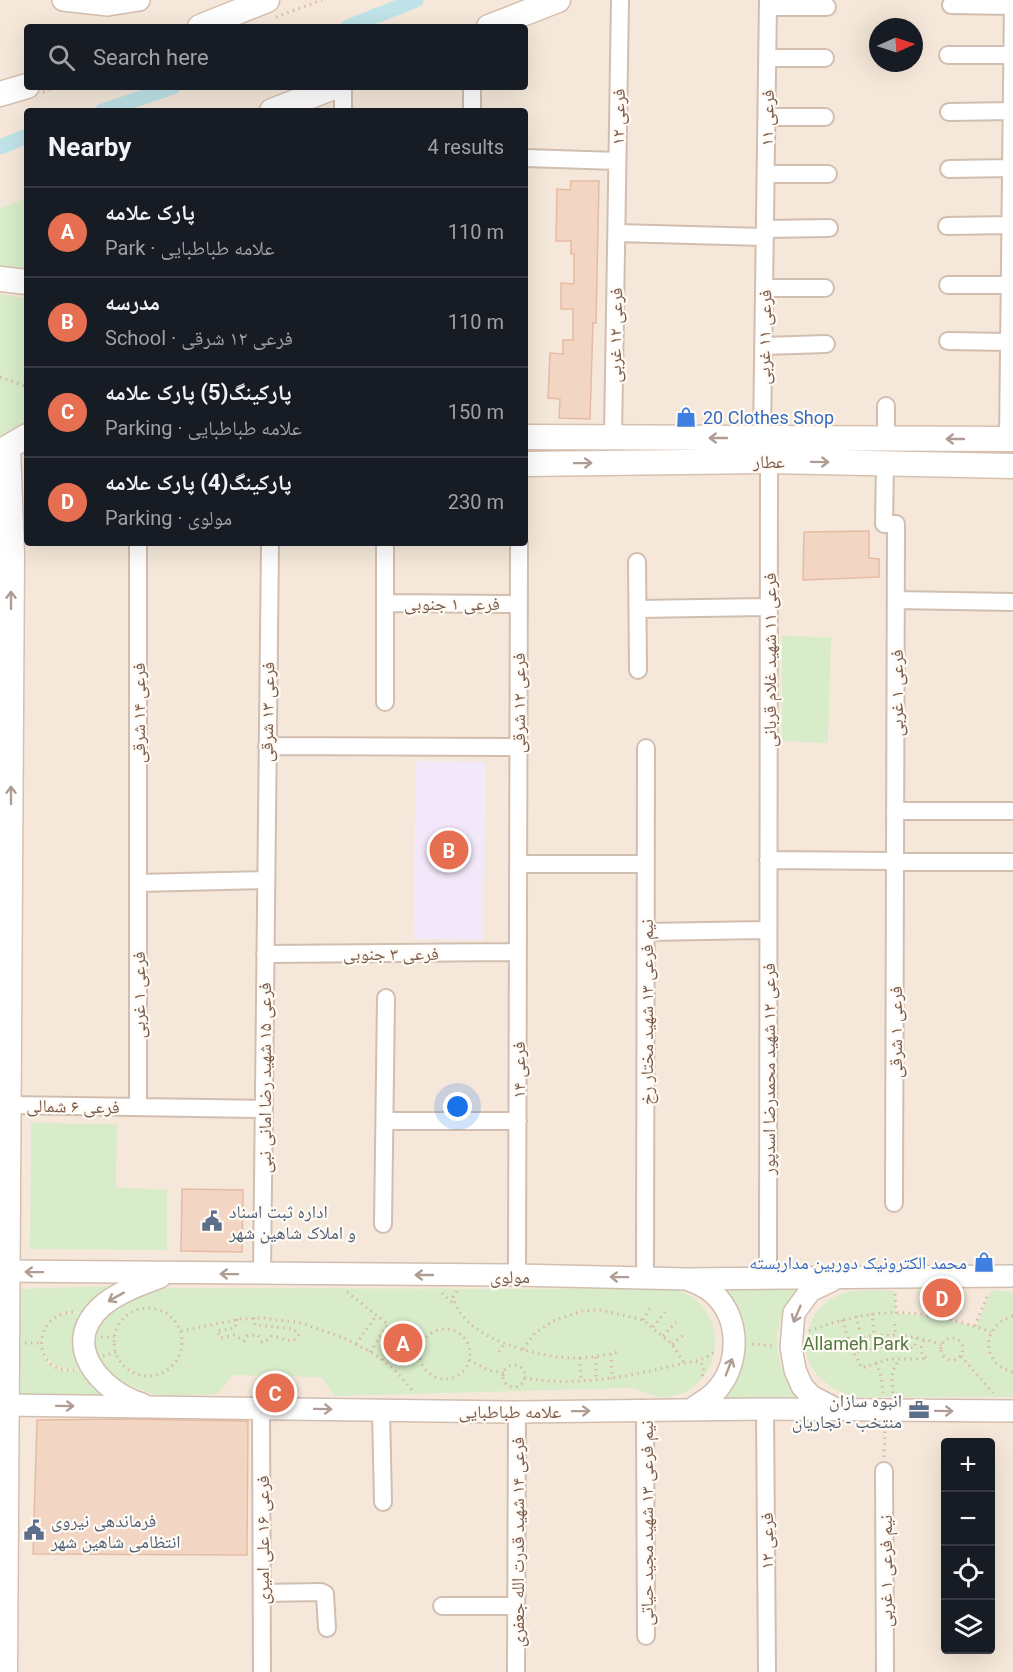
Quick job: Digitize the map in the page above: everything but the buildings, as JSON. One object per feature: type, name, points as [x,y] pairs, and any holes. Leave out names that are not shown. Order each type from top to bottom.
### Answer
[{"type":"main road","points":[[497,24],[558,0]]},
{"type":"main road","points":[[212,24],[267,10]]},
{"type":"main road","points":[[0,94],[24,87]]},
{"type":"main road","points":[[280,108],[326,90]]},
{"type":"main road","name":"عطار","points":[[528,437],[1011,439]]},
{"type":"main road","points":[[5,1672],[7,1405],[4,1271],[9,1105],[12,445]]},
{"type":"main road","name":"عطار","points":[[528,464],[769,461],[1013,466]]},
{"type":"street","points":[[63,0],[108,5],[139,0]]},
{"type":"street","name":"فرعی ۱۲","points":[[616,233],[620,0]]},
{"type":"street","points":[[1011,439],[1009,342],[1013,0]]},
{"type":"street","points":[[768,4],[827,7]]},
{"type":"street","name":"فرعی ۱۱","points":[[765,233],[768,4]]},
{"type":"street","points":[[951,5],[1013,6]]},
{"type":"street","points":[[948,55],[1012,55]]},
{"type":"street","points":[[767,58],[825,58]]},
{"type":"street","points":[[343,108],[344,90]]},
{"type":"street","points":[[471,108],[472,90]]},
{"type":"street","points":[[949,112],[1012,111]]},
{"type":"street","points":[[767,117],[825,117]]},
{"type":"street","points":[[528,158],[618,161]]},
{"type":"street","points":[[949,169],[1011,168]]},
{"type":"street","points":[[766,174],[828,174]]},
{"type":"street","points":[[947,226],[1010,225]]},
{"type":"street","points":[[616,233],[688,235],[765,233],[829,228]]},
{"type":"street","name":"فرعی ۱۲ غربی","points":[[613,437],[616,233]]},
{"type":"street","name":"فرعی ۱۱ غربی","points":[[762,438],[765,233]]},
{"type":"street","points":[[948,285],[1010,285]]},
{"type":"street","points":[[764,288],[825,288]]},
{"type":"street","points":[[948,341],[1009,342]]},
{"type":"street","points":[[764,346],[826,344]]},
{"type":"street","points":[[886,405],[886,438]]},
{"type":"street","name":"فرعی ۱۱ شهید غلام قربانی","points":[[768,860],[769,461]]},
{"type":"street","name":"فرعی ۱ غربی","points":[[885,463],[884,524],[896,524],[895,861]]},
{"type":"street","name":"فرعی ۱۴ شرقی","points":[[138,546],[138,883]]},
{"type":"street","name":"فرعی ۱۳ شرقی","points":[[266,880],[270,546]]},
{"type":"street","points":[[385,546],[385,702]]},
{"type":"street","name":"فرعی ۱۲ شرقی","points":[[518,864],[519,546]]},
{"type":"street","points":[[638,562],[638,670]]},
{"type":"street","points":[[896,600],[1013,602]]},
{"type":"street","name":"فرعی ۱ جنوبی","points":[[385,603],[519,604]]},
{"type":"street","points":[[638,609],[768,607]]},
{"type":"street","points":[[267,746],[518,747]]},
{"type":"street","name":"نیم فرعی ۱۳ شهید مختار رخ","points":[[645,1277],[646,747]]},
{"type":"street","points":[[895,811],[1013,811]]},
{"type":"street","points":[[768,860],[1013,862]]},
{"type":"street","name":"فرعی ۱۲ شهید محمدرضا اسدپور","points":[[768,860],[768,1278]]},
{"type":"street","name":"فرعی ۱ شرقی","points":[[894,1203],[895,861]]},
{"type":"street","points":[[518,864],[646,864]]},
{"type":"street","name":"فرعی ۱۴","points":[[517,1275],[518,864]]},
{"type":"street","points":[[138,883],[266,880]]},
{"type":"street","name":"فرعی ۱۵ شهید رضا امانی نبی","points":[[262,1275],[266,880]]},
{"type":"street","name":"فرعی ۱ غربی","points":[[138,883],[138,1107]]},
{"type":"street","points":[[646,932],[768,930]]},
{"type":"street","name":"فرعی ۳ جنوبی","points":[[265,954],[518,952]]},
{"type":"street","points":[[383,1224],[386,998]]},
{"type":"street","name":"فرعی ۶ شمالی","points":[[9,1105],[264,1109]]},
{"type":"street","points":[[385,1121],[518,1120]]},
{"type":"street","name":"مولوی","points":[[4,1271],[262,1275],[517,1275],[687,1279],[1013,1276]]},
{"type":"street","points":[[156,1407],[138,1403],[107,1385],[90,1365],[84,1345],[90,1320],[100,1307],[112,1298],[169,1274]]},
{"type":"street","points":[[839,1278],[810,1291],[794,1313],[791,1347],[795,1370],[802,1386],[811,1396],[839,1410]]},
{"type":"street","points":[[687,1279],[713,1293],[724,1307],[732,1324],[725,1349],[731,1368],[714,1393],[691,1410]]},
{"type":"street","name":"علامه طباطبایی","points":[[7,1405],[517,1412],[839,1410],[886,1402],[1004,1401]]},
{"type":"street","name":"فرعی ۱۶ علی امیری","points":[[261,1408],[262,1672]]},
{"type":"street","name":"فرعی ۱۲","points":[[765,1409],[767,1672]]},
{"type":"street","points":[[381,1410],[383,1502]]},
{"type":"street","name":"نیم فرعی ۱۳ شهید مجید حیاتی","points":[[645,1411],[646,1636]]},
{"type":"street","name":"فرعی ۱۴ شهید قدرت الله جعفری","points":[[516,1672],[517,1412]]},
{"type":"street","name":"نیم فرعی ۱ غربی","points":[[884,1470],[885,1672]]},
{"type":"street","points":[[262,1593],[321,1592],[325,1594],[327,1628]]},
{"type":"street","points":[[442,1606],[516,1605]]},
{"type":"path","points":[[267,10],[322,0]]},
{"type":"path","points":[[0,377],[24,386]]},
{"type":"path","points":[[452,1287],[463,1287],[453,1298],[456,1306]]},
{"type":"path","points":[[437,1290],[456,1306],[477,1329],[522,1350],[556,1357],[580,1358],[619,1352]]},
{"type":"path","points":[[345,1291],[376,1316],[422,1344]]},
{"type":"path","points":[[975,1326],[990,1291]]},
{"type":"path","points":[[643,1320],[652,1305]]},
{"type":"path","points":[[146,1307],[158,1308],[169,1314],[181,1332],[183,1342],[176,1363],[158,1375],[136,1374],[127,1369],[119,1360],[115,1349],[114,1337],[125,1316],[146,1307]]},
{"type":"path","points":[[522,1350],[529,1339],[553,1321],[571,1314],[601,1310],[643,1320],[672,1344],[684,1363]]},
{"type":"path","points":[[75,1312],[54,1318],[44,1328],[41,1343],[44,1356],[53,1366],[69,1371],[81,1370]]},
{"type":"path","points":[[653,1327],[665,1312]]},
{"type":"path","points":[[806,1332],[872,1313],[930,1314],[991,1332]]},
{"type":"path","points":[[872,1313],[874,1334]]},
{"type":"path","points":[[356,1344],[376,1316]]},
{"type":"path","points":[[856,1316],[861,1336]]},
{"type":"path","points":[[1013,1316],[997,1324],[991,1332],[988,1349],[992,1358],[1005,1370],[1013,1372]]},
{"type":"path","points":[[237,1319],[235,1328],[217,1332],[221,1338],[234,1335],[244,1341],[252,1334],[258,1335],[262,1342],[272,1336],[290,1341],[296,1339],[299,1334],[293,1329],[255,1325],[254,1318]]},
{"type":"path","points":[[181,1332],[237,1319],[277,1319],[302,1323],[356,1344],[370,1352],[403,1379],[410,1389],[422,1396]]},
{"type":"path","points":[[842,1320],[849,1340]]},
{"type":"path","points":[[663,1336],[676,1322]]},
{"type":"path","points":[[370,1352],[388,1324]]},
{"type":"path","points":[[895,1324],[895,1335]]},
{"type":"path","points":[[525,1378],[549,1382],[612,1379],[694,1361],[746,1343],[791,1347],[804,1344],[808,1326]]},
{"type":"path","points":[[437,1330],[454,1330],[466,1341],[469,1360],[457,1376],[450,1379],[434,1377],[422,1366],[420,1357],[422,1344],[429,1334],[437,1330]]},
{"type":"path","points":[[382,1360],[401,1332]]},
{"type":"path","points":[[672,1344],[686,1333]]},
{"type":"path","points":[[840,1343],[874,1334],[924,1339],[942,1345]]},
{"type":"path","points":[[917,1338],[914,1348],[887,1346],[854,1353],[862,1368],[899,1359],[927,1359],[921,1354],[924,1339]]},
{"type":"path","points":[[946,1339],[956,1339],[963,1347],[961,1356],[948,1359],[942,1354],[942,1345],[946,1339]]},
{"type":"path","points":[[499,1352],[504,1342]]},
{"type":"path","points":[[17,1343],[41,1343]]},
{"type":"path","points":[[713,1362],[725,1349]]},
{"type":"path","points":[[611,1354],[612,1379]]},
{"type":"path","points":[[961,1356],[990,1391],[1004,1401]]},
{"type":"path","points":[[596,1357],[596,1380]]},
{"type":"path","points":[[580,1358],[581,1382]]},
{"type":"path","points":[[886,1402],[894,1398],[891,1376],[899,1359]]},
{"type":"path","points":[[469,1360],[488,1370],[504,1373]]},
{"type":"path","points":[[694,1361],[701,1363],[704,1367],[700,1381],[710,1368]]},
{"type":"path","points":[[876,1363],[886,1402],[884,1470]]},
{"type":"path","points":[[515,1365],[522,1368],[525,1378],[519,1386],[512,1386],[504,1380],[504,1373],[508,1367],[515,1365]]},
{"type":"path","points":[[403,1379],[404,1386]]},
{"type":"path","points":[[987,1398],[1004,1401]]},
{"type":"shaded area","points":[[0,0],[1013,0],[1013,1672],[0,1672]]},
{"type":"shaded area","points":[[416,761],[486,762],[483,940],[413,939]]},
{"type":"green space","points":[[24,199],[24,273],[0,265],[0,208]]},
{"type":"green space","points":[[0,294],[24,298],[24,425],[0,439]]},
{"type":"green space","points":[[782,636],[831,637],[828,743],[782,741]]},
{"type":"green space","points":[[31,1123],[117,1124],[116,1188],[167,1189],[167,1250],[30,1249]]},
{"type":"green space","name":"Allameh Park","points":[[798,1285],[800,1289],[783,1314],[777,1341],[782,1369],[798,1396],[796,1400],[722,1401],[720,1397],[729,1384],[720,1288]]},
{"type":"green space","points":[[113,1286],[102,1293],[84,1312],[63,1313],[52,1319],[63,1314],[83,1313],[75,1350],[80,1369],[58,1366],[49,1361],[42,1352],[52,1366],[68,1371],[80,1370],[107,1398],[20,1394],[19,1289]]},
{"type":"green space","points":[[162,1288],[675,1289],[693,1298],[706,1312],[713,1328],[715,1346],[711,1363],[702,1379],[688,1390],[668,1397],[655,1396],[632,1388],[335,1396],[321,1377],[233,1375],[217,1394],[157,1396],[112,1378],[92,1354],[94,1330],[104,1315],[133,1298]]},
{"type":"green space","name":"Allameh Park","points":[[995,1290],[1013,1292],[1013,1397],[857,1397],[832,1388],[814,1372],[809,1361],[806,1350],[807,1337],[813,1318],[822,1306],[839,1295],[859,1291],[895,1291],[896,1313],[939,1317],[976,1327],[990,1293]]},
{"type":"waterway","points":[[356,24],[416,0]]},
{"type":"waterway","points":[[111,108],[164,90]]},
{"type":"waterway","points":[[0,147],[24,137]]},
{"type":"place","name":"20 Clothes Shop","points":[[686,417]]},
{"type":"place","name":"مدرسه","points":[[449,850]]},
{"type":"place","name":"اداره ثبت اسناد و املاک شاهین شهر","points":[[212,1221]]},
{"type":"place","name":"محمد الکترونیک دوربین مداربسته","points":[[984,1262]]},
{"type":"place","name":"پارکینگ(4) پارک علامه","points":[[942,1298]]},
{"type":"place","name":"پارک علامه","points":[[403,1343]]},
{"type":"place","name":"پارکینگ(5) پارک علامه","points":[[275,1393]]},
{"type":"place","name":"انبوه سازان منتخب - نجاریان","points":[[919,1410]]},
{"type":"place","name":"فرماندهی نیروی انتظامی شاهین شهر","points":[[34,1530]]}]
